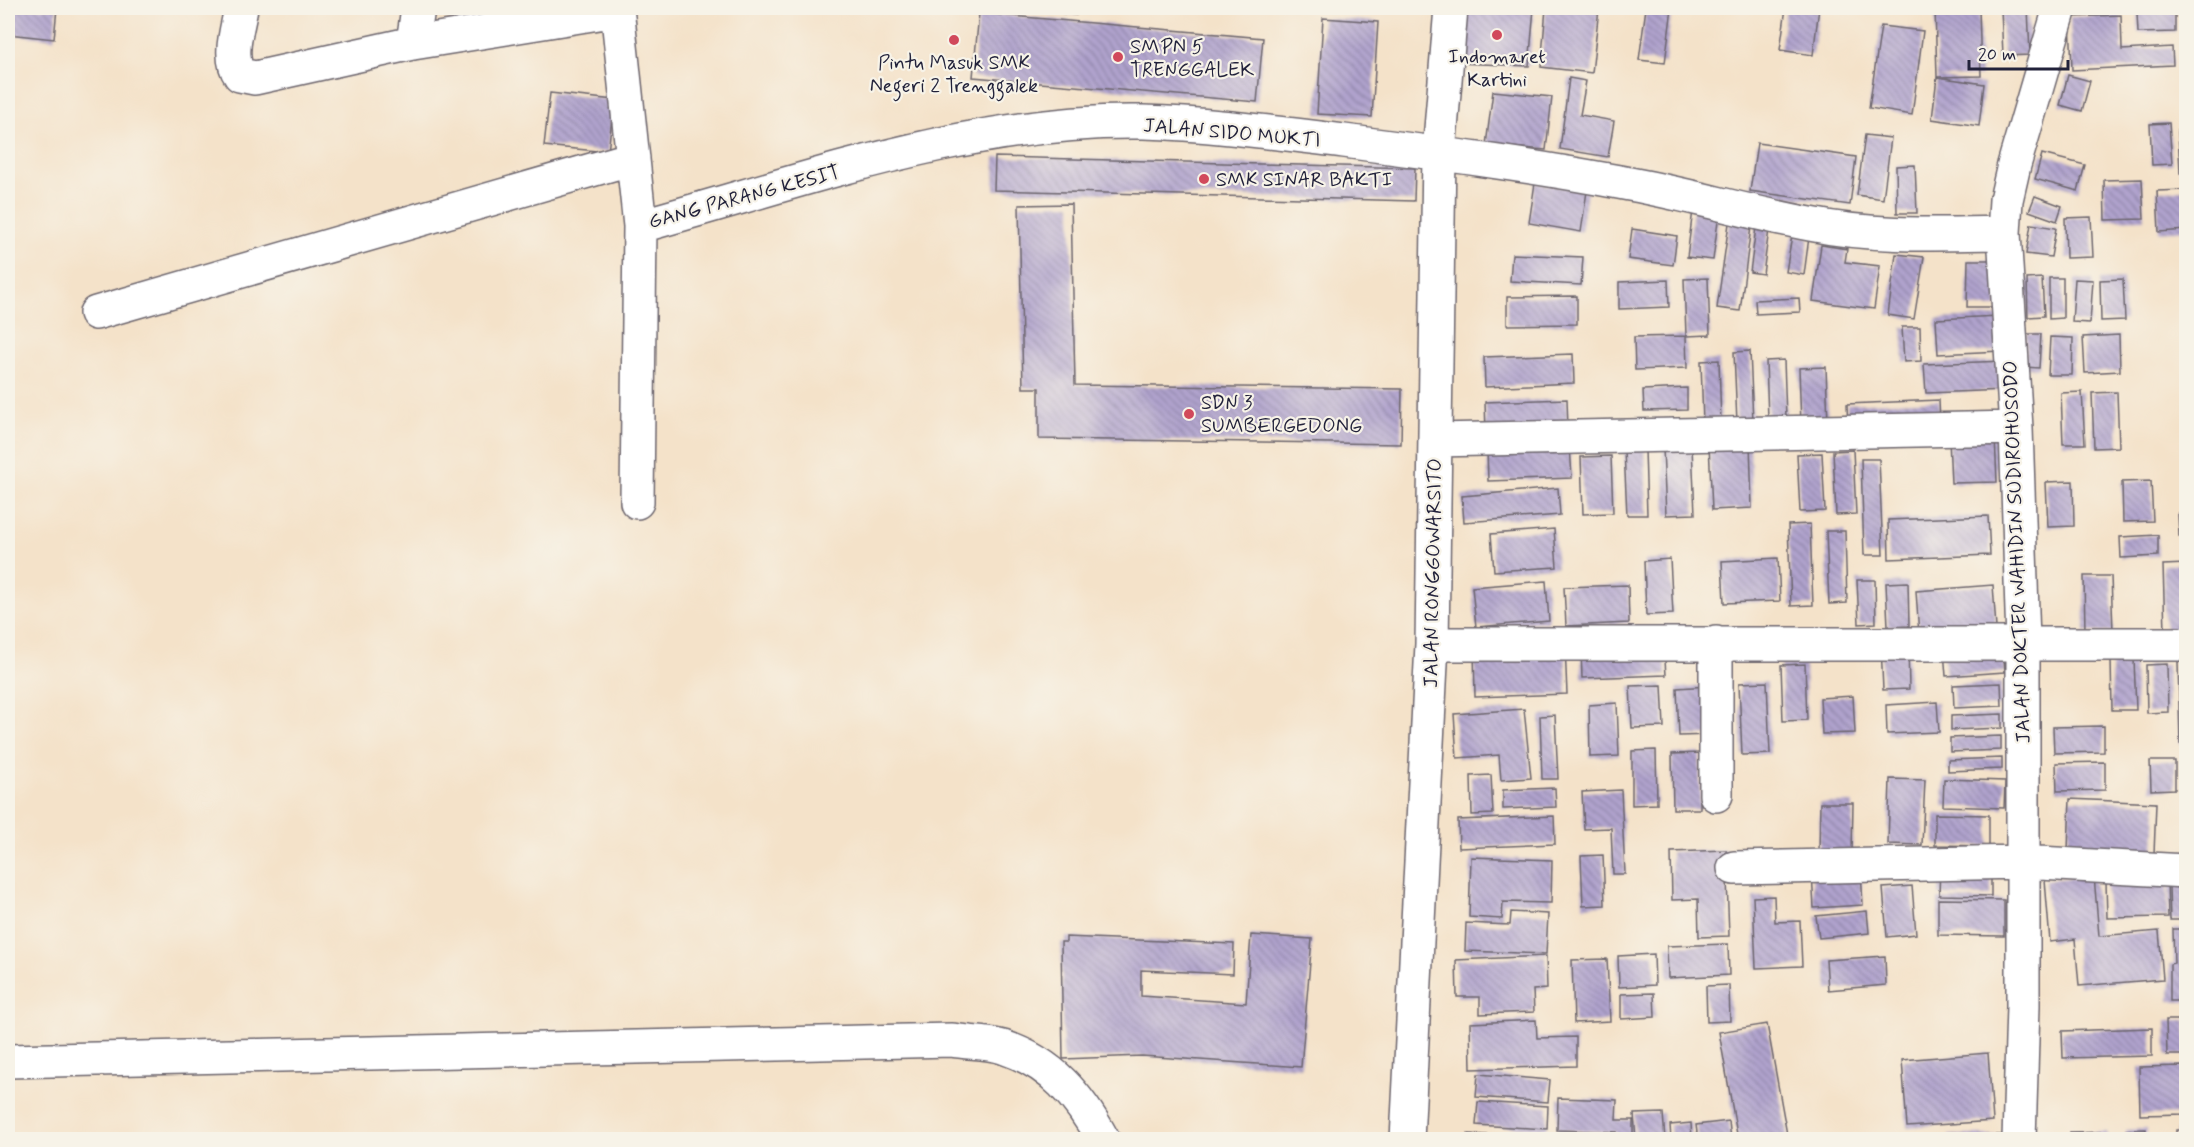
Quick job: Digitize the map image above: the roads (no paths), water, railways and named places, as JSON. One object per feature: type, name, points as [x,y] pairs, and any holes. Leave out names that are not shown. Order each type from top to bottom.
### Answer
[{"type":"street","points":[[241,8],[234,52],[235,64],[240,75],[250,78],[413,43],[617,9]]},
{"type":"street","points":[[413,43],[418,8]]},
{"type":"street","name":"JALAN RONGGOWARSITO","points":[[1407,1140],[1432,644],[1439,153],[1451,8]]},
{"type":"street","name":"JALAN DOKTER WAHIDIN SUDIROHUSODO","points":[[2019,1140],[2023,1006],[2023,642],[2016,429],[2004,233],[2006,200],[2014,165],[2060,8]]},
{"type":"street","name":"GANG PARANG KESIT","points":[[617,9],[640,226],[908,151],[988,134]]},
{"type":"street","name":"JALAN SIDO MUKTI","points":[[988,134],[1044,127],[1140,122],[1222,126],[1439,153],[1619,181],[1813,225],[1900,234],[2004,233]]},
{"type":"street","points":[[96,313],[633,158]]},
{"type":"street","points":[[637,502],[640,226]]},
{"type":"street","points":[[1435,440],[2016,429]]},
{"type":"street","points":[[1432,644],[2023,642],[2187,644]]},
{"type":"street","points":[[1716,643],[1716,795]]},
{"type":"street","points":[[1734,868],[2022,862],[2187,871]]},
{"type":"street","points":[[8,1061],[952,1040],[1002,1047],[1050,1070],[1085,1106],[1103,1140]]},
{"type":"place","name":"Indomaret Kartini","points":[[1497,35]]},
{"type":"place","name":"Pintu Masuk SMK Negeri 2 Trenggalek","points":[[954,40]]},
{"type":"place","name":"SMPN 5 TRENGGALEK","points":[[1118,57]]},
{"type":"place","name":"SMK SINAR BAKTI","points":[[1204,179]]},
{"type":"place","name":"SDN 3 SUMBERGEDONG","points":[[1189,414]]}]
